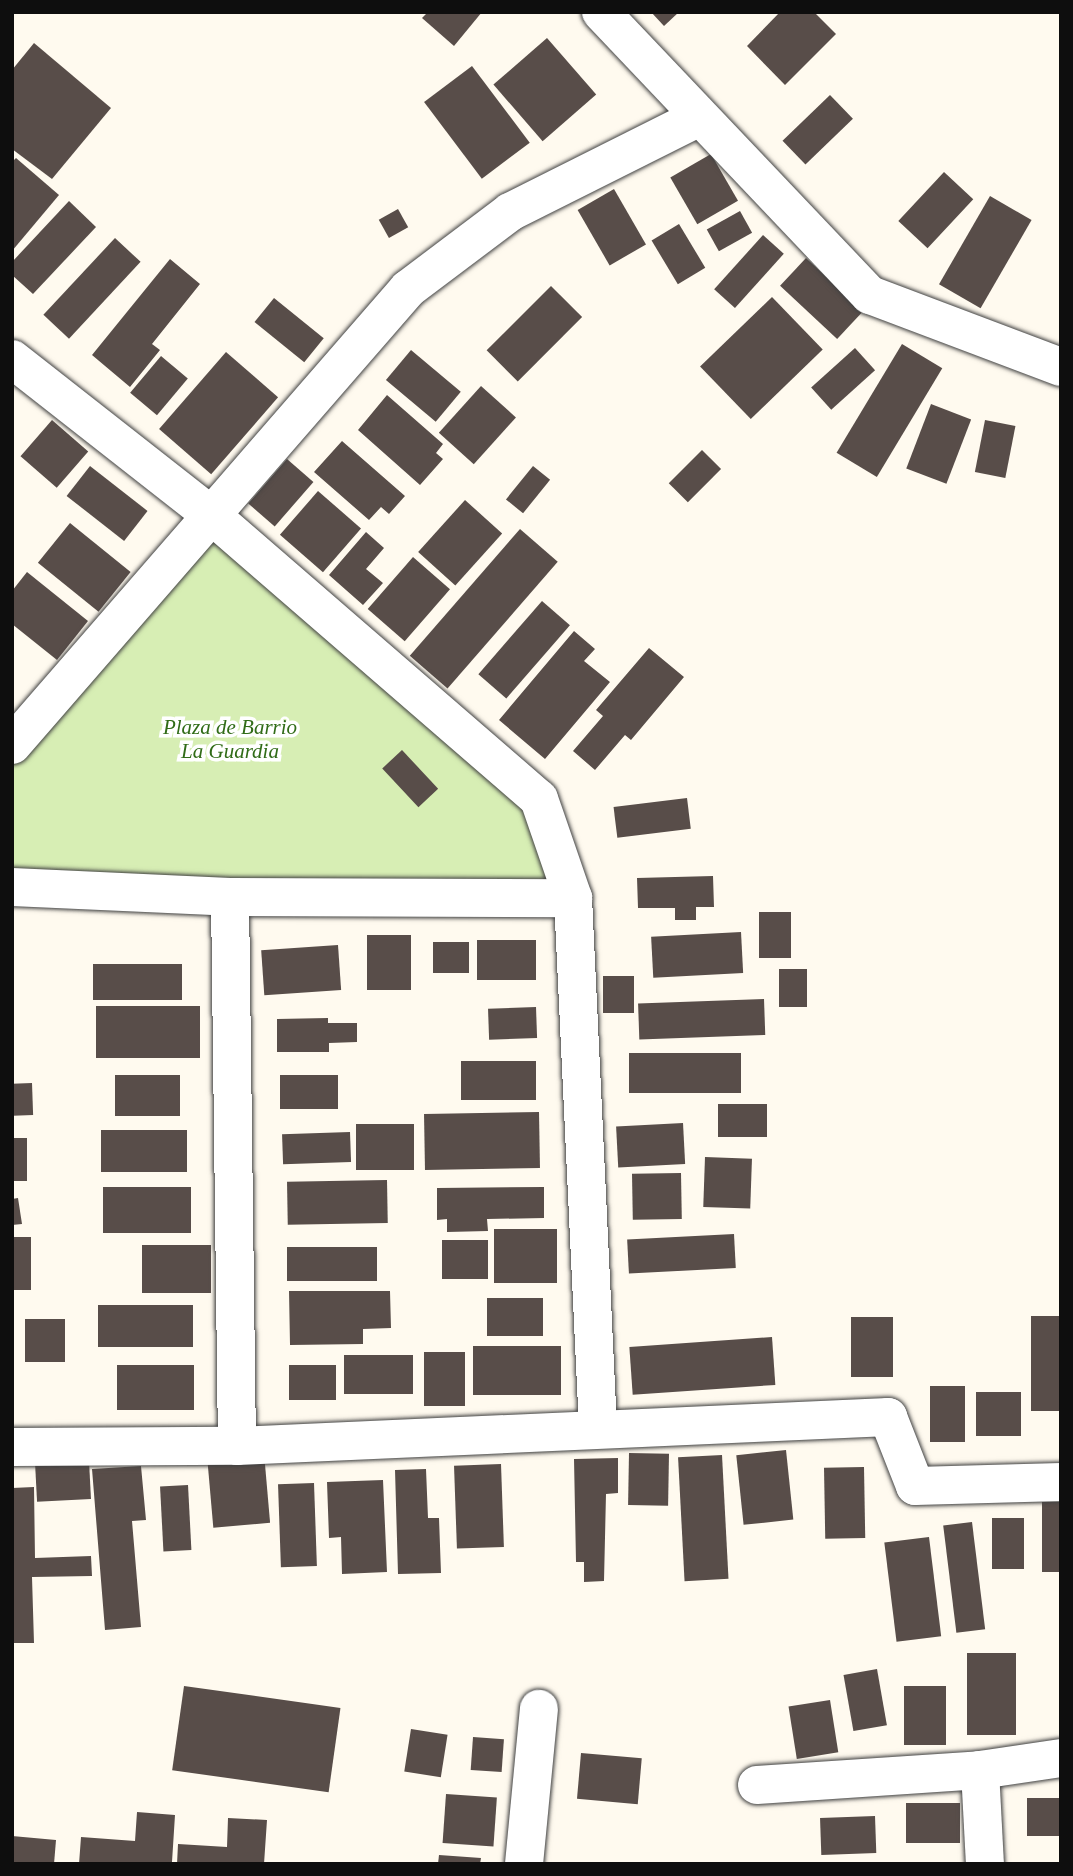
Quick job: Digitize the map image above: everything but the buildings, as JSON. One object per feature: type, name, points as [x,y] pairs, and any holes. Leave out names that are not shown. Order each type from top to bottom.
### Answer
[{"type":"street","points":[[601,12],[696,119],[870,295],[1061,367]]},
{"type":"street","points":[[12,746],[210,514],[408,289],[510,212],[696,119]]},
{"type":"street","points":[[12,359],[210,514],[539,799],[573,898],[598,1429]]},
{"type":"street","points":[[12,887],[230,897],[573,898]]},
{"type":"street","points":[[230,897],[237,1446]]},
{"type":"street","points":[[12,1447],[237,1446],[888,1417],[915,1486],[1061,1482]]},
{"type":"street","points":[[524,1864],[540,1709]]},
{"type":"street","points":[[757,1785],[980,1770],[1061,1758]]},
{"type":"street","points":[[980,1770],[985,1864]]},
{"type":"green space","name":"Plaza de Barrio La Guardia","points":[[210,514],[539,799],[573,898],[12,887],[12,745]]}]
